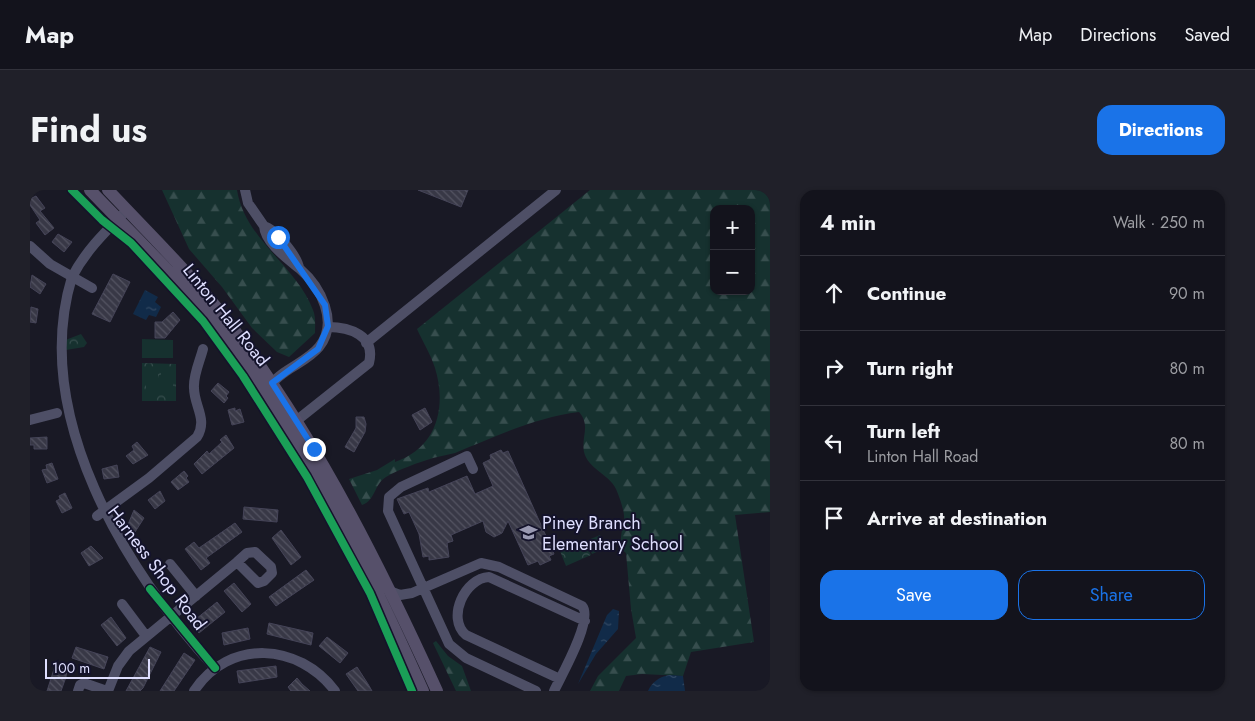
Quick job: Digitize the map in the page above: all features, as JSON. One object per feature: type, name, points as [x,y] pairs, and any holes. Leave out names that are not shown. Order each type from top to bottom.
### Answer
[{"type":"main road","name":"Linton Hall Road","points":[[90,190],[122,215],[211,301],[241,338],[336,512],[388,614],[423,691]]},
{"type":"main road","name":"Linton Hall Road","points":[[108,190],[122,215]]},
{"type":"main road","name":"Linton Hall Road","points":[[267,387],[296,421],[349,508],[392,592],[437,691]]},
{"type":"street","points":[[245,190],[248,203],[264,226],[272,230],[298,262],[299,268],[325,305],[328,326],[318,349],[267,387]]},
{"type":"street","points":[[366,343],[556,190]]},
{"type":"street","points":[[52,352],[60,307],[72,278],[98,239],[122,215]]},
{"type":"street","points":[[30,246],[50,264],[92,288]]},
{"type":"street","points":[[296,421],[367,366],[370,355],[366,343],[356,331],[328,326]]},
{"type":"street","points":[[97,516],[197,437],[202,422],[194,388],[203,349]]},
{"type":"street","points":[[30,420],[58,418],[54,399]]},
{"type":"street","points":[[472,469],[467,456],[401,487],[389,497],[387,505],[390,518],[442,632],[456,651],[536,691]]},
{"type":"street","name":"Harness Shop Road","points":[[80,482],[97,516],[115,545],[215,668]]},
{"type":"street","points":[[78,691],[80,685],[84,683],[107,691],[124,657],[146,636],[237,562]]},
{"type":"street","points":[[392,592],[400,595],[422,589],[480,563],[492,564],[582,606],[585,611],[585,621],[554,691]]},
{"type":"street","points":[[170,564],[196,596]]},
{"type":"street","points":[[560,679],[466,635],[457,624],[456,613],[472,584],[479,578],[489,577],[585,621]]},
{"type":"street","points":[[122,604],[146,636]]},
{"type":"street","points":[[194,691],[215,668],[232,659],[248,654],[284,655],[312,667],[336,691]]},
{"type":"green space","points":[[162,190],[237,190],[242,208],[250,224],[295,279],[314,313],[315,333],[289,357],[277,352],[252,328],[222,287],[189,249]]},
{"type":"green space","points":[[590,190],[770,190],[770,512],[735,515],[754,642],[691,652],[683,676],[642,674],[626,676],[619,691],[590,691],[598,676],[636,638],[631,609],[626,553],[621,549],[624,519],[623,508],[613,484],[586,458],[583,446],[585,427],[583,417],[579,412],[531,423],[455,453],[433,458],[403,469],[382,480],[370,500],[362,505],[349,479],[377,470],[395,459],[395,462],[409,456],[421,447],[435,424],[439,411],[440,397],[435,368],[417,329]]},
{"type":"green space","points":[[81,334],[87,343],[84,347],[66,350],[63,341]]},
{"type":"green space","points":[[142,339],[173,340],[173,358],[142,358]]},
{"type":"green space","points":[[142,363],[176,364],[176,401],[142,401]]},
{"type":"green space","points":[[146,370],[158,370],[158,395],[146,395]]},
{"type":"green space","points":[[161,370],[173,370],[173,395],[161,395]]},
{"type":"green space","points":[[600,535],[606,548],[592,554],[586,541]]},
{"type":"green space","points":[[584,540],[591,555],[566,566],[560,551]]},
{"type":"green space","points":[[436,641],[448,656],[462,666],[471,691],[456,691],[433,643]]},
{"type":"water","points":[[145,290],[158,297],[155,302],[161,307],[156,317],[149,315],[146,320],[133,314]]},
{"type":"water","points":[[613,609],[619,611],[618,629],[596,654],[578,684],[607,615]]},
{"type":"water","points":[[669,675],[683,676],[685,691],[648,691],[656,680]]},
{"type":"building","points":[[418,190],[468,190],[461,207]]},
{"type":"building","points":[[36,196],[45,208],[40,211],[54,228],[45,235],[36,223],[40,220],[30,205],[30,199]]},
{"type":"building","points":[[58,234],[72,242],[64,252],[52,242]]},
{"type":"building","points":[[113,274],[130,282],[110,322],[92,314]]},
{"type":"building","points":[[32,275],[46,284],[40,294],[30,287]]},
{"type":"building","points":[[31,307],[38,309],[36,323],[30,322]]},
{"type":"building","points":[[173,312],[180,320],[165,338],[155,338],[155,322],[162,322]]},
{"type":"building","points":[[218,383],[229,392],[226,396],[228,398],[224,403],[211,391]]},
{"type":"building","points":[[235,408],[235,411],[240,409],[244,422],[232,425],[228,410]]},
{"type":"building","points":[[425,408],[432,422],[420,430],[412,415]]},
{"type":"building","points":[[356,417],[364,417],[366,424],[365,432],[354,452],[345,447],[356,428]]},
{"type":"building","points":[[226,435],[234,448],[202,474],[194,464],[207,451],[209,454],[222,442],[220,440]]},
{"type":"building","points":[[47,437],[47,449],[34,449],[34,445],[30,445],[30,438]]},
{"type":"building","points":[[137,442],[148,455],[133,464],[126,456],[134,450],[132,446]]},
{"type":"building","points":[[501,450],[503,453],[508,451],[554,554],[549,556],[551,560],[540,565],[538,561],[528,565],[508,521],[502,533],[494,537],[486,532],[483,521],[451,535],[453,541],[447,543],[449,557],[429,560],[429,556],[423,557],[419,534],[409,512],[404,514],[397,499],[428,488],[429,492],[467,476],[475,494],[493,486],[483,463],[491,459],[490,455]]},
{"type":"building","points":[[52,463],[58,479],[47,483],[42,470],[47,469],[46,465]]},
{"type":"building","points":[[117,465],[119,477],[104,479],[102,469]]},
{"type":"building","points":[[184,471],[188,476],[186,478],[189,482],[178,490],[171,482]]},
{"type":"building","points":[[160,491],[165,501],[155,509],[148,500]]},
{"type":"building","points":[[65,493],[72,508],[62,513],[56,501],[60,499],[59,496]]},
{"type":"building","points":[[244,507],[278,510],[277,522],[243,519]]},
{"type":"building","points":[[134,510],[144,518],[135,532],[127,527]]},
{"type":"building","points":[[235,523],[242,532],[206,558],[210,563],[201,570],[185,549],[194,542],[199,548]]},
{"type":"building","points":[[281,530],[301,557],[291,565],[272,538]]},
{"type":"building","points":[[91,546],[103,558],[89,566],[81,553]]},
{"type":"building","points":[[306,570],[314,580],[276,606],[269,597]]},
{"type":"building","points":[[234,583],[251,604],[242,612],[224,591]]},
{"type":"building","points":[[217,602],[225,612],[199,633],[191,623]]},
{"type":"building","points":[[111,617],[126,638],[117,646],[101,625]]},
{"type":"building","points":[[269,623],[313,633],[311,645],[267,634]]},
{"type":"building","points":[[248,628],[250,639],[224,645],[222,633]]},
{"type":"building","points":[[327,637],[348,653],[340,663],[319,646]]},
{"type":"building","points":[[76,647],[108,657],[104,669],[72,658]]},
{"type":"building","points":[[150,647],[161,652],[143,688],[140,691],[126,691]]},
{"type":"building","points":[[184,653],[195,660],[174,691],[160,691]]},
{"type":"building","points":[[55,666],[67,670],[66,677],[61,691],[47,691]]},
{"type":"building","points":[[276,666],[277,677],[239,683],[237,671]]},
{"type":"building","points":[[357,667],[372,691],[358,691],[346,674]]},
{"type":"building","points":[[297,678],[310,691],[291,691],[288,687]]},
{"type":"cycle path","points":[[72,190],[102,220],[131,243],[203,321],[243,376],[307,477],[370,593],[412,691]]},
{"type":"cycle path","points":[[150,589],[215,668]]},
{"type":"place","name":"Piney Branch Elementary School","points":[[528,533]]},
{"type":"route","points":[[278,237],[298,262],[299,268],[316,290],[325,305],[328,320],[326,334],[318,349],[284,372],[272,383],[314,449]]}]
